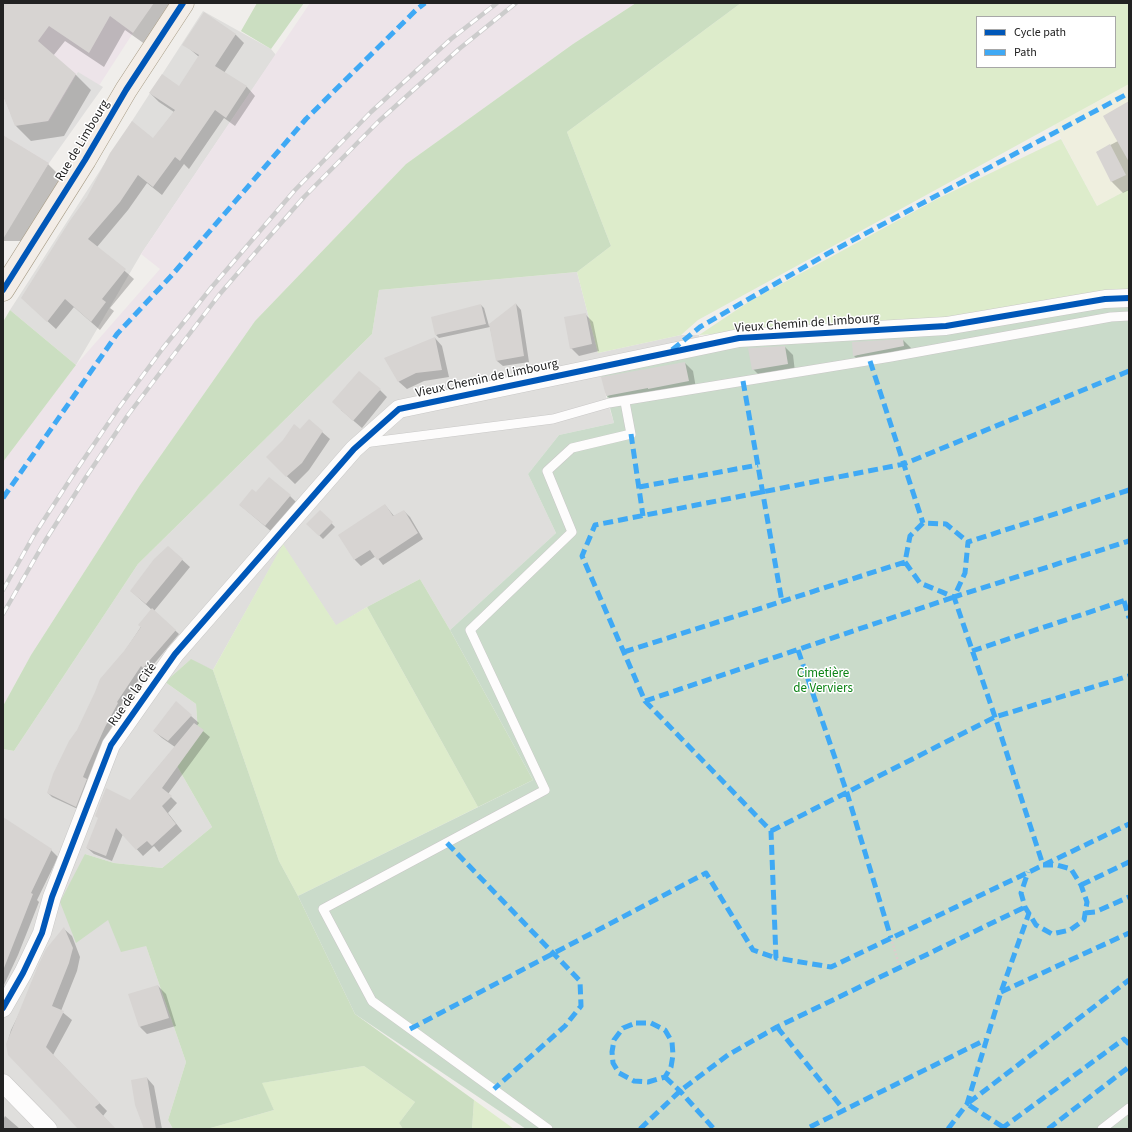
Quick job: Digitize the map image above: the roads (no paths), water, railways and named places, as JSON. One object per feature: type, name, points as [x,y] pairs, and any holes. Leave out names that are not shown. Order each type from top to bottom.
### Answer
[{"type":"main road","name":"Rue de Limbourg","points":[[3,290],[85,160],[126,90],[183,3]]},
{"type":"street","name":"Vieux Chemin de Limbourg","points":[[361,443],[399,409],[739,338],[946,326],[1105,298],[1129,298]]},
{"type":"street","name":"Rue de la Cité","points":[[3,1008],[23,973],[42,933],[52,897],[111,745],[175,654],[354,449],[361,443]]},
{"type":"street","points":[[3,1083],[48,1129]]},
{"type":"lane","points":[[361,443],[553,418],[609,403],[625,402],[891,357],[1111,317],[1129,316]]},
{"type":"lane","points":[[548,1129],[372,1001],[323,909],[546,790],[470,630],[572,532],[547,471],[572,448],[631,434],[625,402]]},
{"type":"lane","points":[[1102,1129],[1129,1108]]},
{"type":"railway","points":[[3,590],[34,535],[118,409],[163,348],[211,288],[295,190],[371,112],[451,39],[497,3]]},
{"type":"railway","points":[[3,614],[45,541],[86,477],[128,415],[219,295],[304,197],[379,121],[459,49],[516,3]]},
{"type":"park label","name":"Cimetière de Verviers","points":[[823,682]]}]
